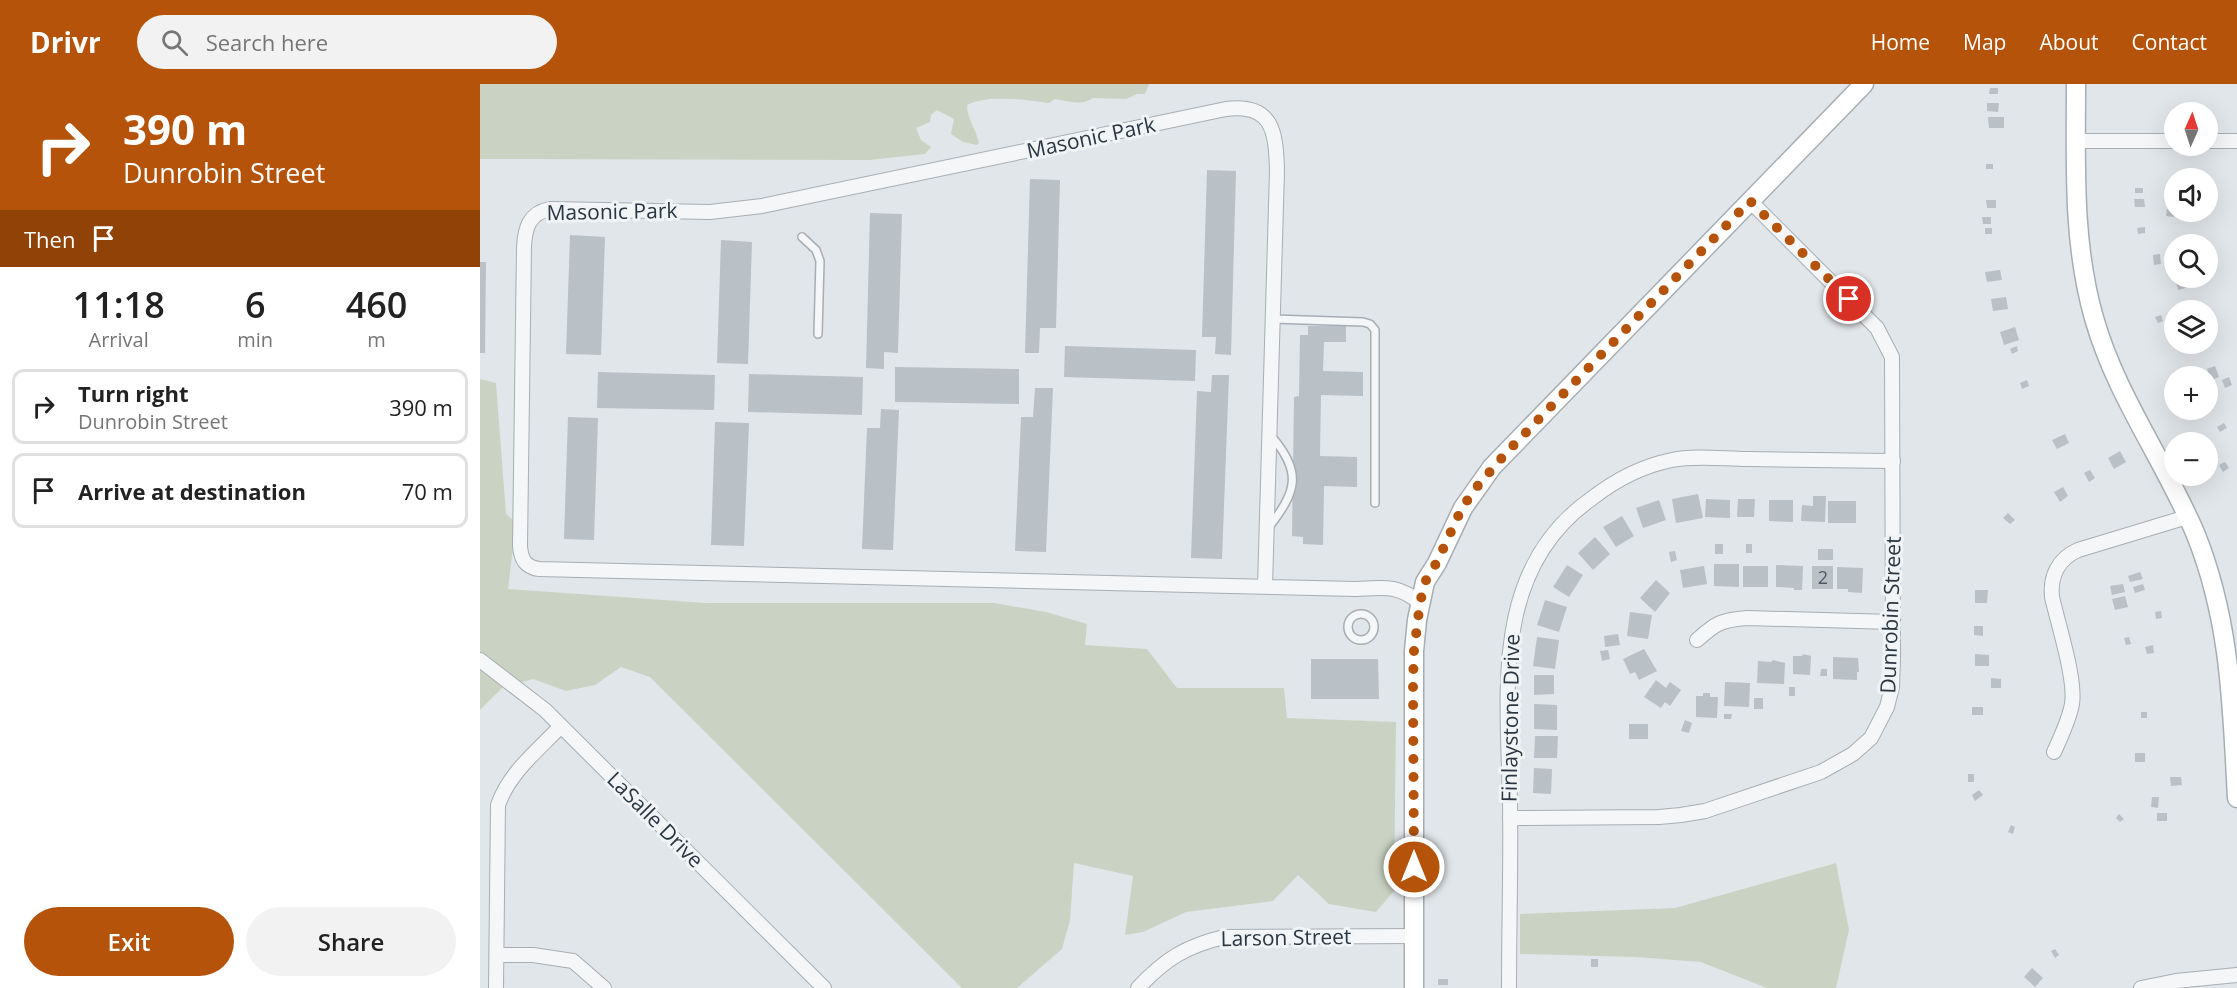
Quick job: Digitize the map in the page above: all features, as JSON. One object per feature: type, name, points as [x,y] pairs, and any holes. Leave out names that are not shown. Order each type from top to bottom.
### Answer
[{"type":"main road","points":[[1414,988],[1414,651],[1425,582],[1437,562],[1452,527],[1475,489],[1492,467],[1864,84]]},
{"type":"main road","points":[[2076,84],[2078,233],[2094,320],[2123,392],[2170,479],[2207,566],[2226,642],[2234,703],[2237,798]]},
{"type":"street","name":"Masonic Park","points":[[1265,586],[1276,147],[1268,121],[1258,111],[1246,108],[1213,112],[753,208],[710,212],[550,209],[535,214],[530,220],[525,234],[520,546],[522,559],[529,566],[562,569],[1265,586],[1390,588],[1408,592],[1420,603]]},
{"type":"street","points":[[2076,141],[2164,141]]},
{"type":"street","points":[[2218,141],[2237,141]]},
{"type":"street","name":"Dunrobin Street","points":[[1510,818],[1659,817],[1681,815],[1738,800],[1821,772],[1853,754],[1871,738],[1887,707],[1892,687],[1893,622],[1892,357],[1877,328],[1750,201]]},
{"type":"street","name":"Finlaystone Drive","points":[[1509,988],[1508,684],[1512,629],[1527,577],[1551,534],[1570,513],[1615,481],[1672,460],[1703,458],[1893,461]]},
{"type":"street","points":[[2054,752],[2070,714],[2073,696],[2072,681],[2052,597],[2051,583],[2056,569],[2065,558],[2078,550],[2187,517]]},
{"type":"street","points":[[1697,640],[1711,627],[1726,619],[1893,622]]},
{"type":"street","name":"LaSalle Drive","points":[[480,660],[545,710],[824,988]]},
{"type":"street","points":[[496,988],[498,806],[503,790],[512,777],[560,727]]},
{"type":"street","name":"Larson Street","points":[[1138,988],[1172,957],[1198,943],[1224,937],[1414,936]]},
{"type":"street","points":[[497,955],[533,956],[573,961],[604,988]]},
{"type":"street","points":[[2141,988],[2176,981],[2237,975]]},
{"type":"lane","points":[[802,237],[816,250],[820,261],[818,334]]},
{"type":"lane","points":[[1273,319],[1363,322],[1370,324],[1375,330],[1375,503]]},
{"type":"lane","points":[[1267,529],[1289,498],[1292,484],[1289,461],[1270,435]]},
{"type":"green space","points":[[480,84],[1149,84],[1145,94],[1137,94],[1126,99],[1093,98],[1070,102],[1055,99],[1049,103],[996,99],[975,102],[967,105],[968,115],[979,143],[977,145],[963,142],[951,134],[954,119],[937,110],[931,115],[930,122],[916,128],[921,140],[931,147],[925,154],[869,160],[480,159]]},
{"type":"green space","points":[[480,379],[496,383],[506,514],[516,523],[508,589],[706,603],[994,603],[1046,612],[1087,624],[1085,645],[1147,649],[1177,688],[1284,688],[1287,718],[1396,722],[1394,891],[1376,912],[1329,904],[1298,875],[1273,901],[1186,912],[1143,932],[1125,935],[1133,876],[1074,863],[1070,920],[1062,949],[1017,988],[962,988],[650,677],[621,667],[595,685],[566,691],[533,679],[503,687],[480,710]]},
{"type":"green space","points":[[1836,863],[1849,930],[1836,988],[1767,988],[1701,962],[1636,957],[1520,954],[1520,914],[1675,908]]},
{"type":"building","points":[[1990,88],[1998,88],[1998,94],[1989,94]]},
{"type":"building","points":[[1987,103],[1999,103],[1998,112],[1987,111]]},
{"type":"building","points":[[1988,117],[2004,117],[2004,128],[1989,128]]},
{"type":"building","points":[[1986,164],[1993,164],[1993,169],[1986,169]]},
{"type":"building","points":[[1207,170],[1236,171],[1231,355],[1215,354],[1216,337],[1202,337]]},
{"type":"building","points":[[1030,179],[1060,180],[1056,328],[1040,328],[1039,353],[1025,353]]},
{"type":"building","points":[[2135,188],[2143,188],[2143,193],[2135,193]]},
{"type":"building","points":[[2134,199],[2144,199],[2145,207],[2135,207]]},
{"type":"building","points":[[1986,200],[1996,200],[1996,208],[1987,208]]},
{"type":"building","points":[[870,213],[902,214],[898,353],[884,352],[884,369],[866,368]]},
{"type":"building","points":[[1982,217],[1991,217],[1991,224],[1983,224]]},
{"type":"building","points":[[2145,227],[2145,233],[2138,234],[2137,228]]},
{"type":"building","points":[[1985,228],[1992,228],[1992,234],[1985,234]]},
{"type":"building","points":[[570,235],[605,237],[601,355],[566,354]]},
{"type":"building","points":[[721,240],[752,242],[748,364],[717,363]]},
{"type":"building","points":[[2160,254],[2161,264],[2154,265],[2153,255]]},
{"type":"building","points":[[480,262],[486,262],[485,353],[480,353]]},
{"type":"building","points":[[2000,270],[2002,280],[1987,282],[1985,272]]},
{"type":"building","points":[[2006,297],[2008,309],[1993,311],[1991,299]]},
{"type":"building","points":[[2161,315],[2163,321],[2158,323],[2155,317]]},
{"type":"building","points":[[1308,326],[1346,326],[1346,342],[1324,342],[1323,371],[1363,372],[1363,396],[1321,395],[1320,456],[1357,457],[1357,487],[1324,486],[1323,545],[1303,544],[1303,537],[1292,536],[1294,397],[1299,396],[1300,335],[1308,335]]},
{"type":"building","points":[[2015,327],[2019,340],[2004,345],[2000,332]]},
{"type":"building","points":[[1065,346],[1196,350],[1195,381],[1064,377]]},
{"type":"building","points":[[2017,346],[2018,351],[2012,354],[2010,349]]},
{"type":"building","points":[[895,367],[1019,369],[1019,404],[895,402]]},
{"type":"building","points":[[598,372],[715,375],[714,410],[597,408]]},
{"type":"building","points":[[749,374],[863,377],[862,415],[748,412]]},
{"type":"building","points":[[1212,375],[1229,375],[1222,559],[1191,558],[1197,391],[1211,392]]},
{"type":"building","points":[[2229,377],[2232,385],[2225,388],[2222,380]]},
{"type":"building","points":[[2027,380],[2029,386],[2022,389],[2020,383]]},
{"type":"building","points":[[1035,388],[1053,388],[1046,552],[1015,551],[1021,417],[1033,417]]},
{"type":"building","points":[[881,409],[899,410],[893,550],[862,549],[867,428],[880,428]]},
{"type":"building","points":[[568,417],[598,418],[594,540],[564,539]]},
{"type":"building","points":[[715,422],[749,423],[744,546],[711,545]]},
{"type":"building","points":[[2224,423],[2227,428],[2220,432],[2217,427]]},
{"type":"building","points":[[2065,434],[2069,443],[2057,449],[2052,440]]},
{"type":"building","points":[[2120,451],[2126,462],[2114,469],[2108,458]]},
{"type":"building","points":[[2225,462],[2229,468],[2223,472],[2219,465]]},
{"type":"building","points":[[2090,470],[2095,478],[2089,482],[2084,473]]},
{"type":"building","points":[[2063,487],[2068,496],[2060,502],[2054,492]]},
{"type":"building","points":[[1698,494],[1703,518],[1676,523],[1672,499]]},
{"type":"building","points":[[1813,496],[1826,496],[1825,522],[1801,521],[1802,505],[1813,506]]},
{"type":"building","points":[[1706,499],[1730,500],[1730,518],[1705,517]]},
{"type":"building","points":[[1738,499],[1755,499],[1754,517],[1737,517]]},
{"type":"building","points":[[1659,500],[1666,520],[1643,528],[1636,508]]},
{"type":"building","points":[[1769,500],[1793,500],[1793,522],[1769,521]]},
{"type":"building","points":[[1828,501],[1856,501],[1856,523],[1828,523]]},
{"type":"building","points":[[2008,513],[2015,520],[2010,524],[2003,518]]},
{"type":"building","points":[[1622,516],[1634,536],[1616,547],[1603,527]]},
{"type":"building","points":[[1595,537],[1610,554],[1593,570],[1578,553]]},
{"type":"building","points":[[1715,544],[1723,544],[1723,554],[1715,554]]},
{"type":"building","points":[[1746,544],[1752,544],[1752,553],[1746,553]]},
{"type":"building","points":[[1818,549],[1833,549],[1833,560],[1818,560]]},
{"type":"building","points":[[1675,551],[1677,560],[1671,562],[1669,552]]},
{"type":"building","points":[[1714,564],[1739,564],[1739,587],[1714,586]]},
{"type":"building","points":[[1567,565],[1583,575],[1569,597],[1553,587]]},
{"type":"building","points":[[1776,565],[1803,566],[1802,590],[1776,587]]},
{"type":"building","points":[[1704,566],[1707,584],[1683,588],[1680,570]]},
{"type":"building","points":[[1743,566],[1768,566],[1768,587],[1743,587]]},
{"type":"building","points":[[1812,566],[1833,566],[1833,589],[1812,589]]},
{"type":"building","points":[[1837,567],[1863,568],[1862,593],[1837,589]]},
{"type":"building","points":[[2140,572],[2143,579],[2130,582],[2128,576]]},
{"type":"building","points":[[1656,580],[1670,593],[1655,612],[1640,598]]},
{"type":"building","points":[[2123,584],[2125,592],[2112,595],[2110,586]]},
{"type":"building","points":[[2143,584],[2145,590],[2135,593],[2133,587]]},
{"type":"building","points":[[1975,590],[1988,590],[1987,603],[1975,603]]},
{"type":"building","points":[[2125,596],[2128,607],[2115,610],[2112,599]]},
{"type":"building","points":[[1545,600],[1567,607],[1559,632],[1537,625]]},
{"type":"building","points":[[2161,611],[2162,618],[2156,619],[2155,612]]},
{"type":"building","points":[[1630,612],[1652,615],[1648,639],[1627,636]]},
{"type":"building","points":[[1974,626],[1983,626],[1983,636],[1974,635]]},
{"type":"building","points":[[1618,634],[1620,645],[1605,647],[1604,636]]},
{"type":"building","points":[[1537,637],[1559,640],[1555,669],[1533,666]]},
{"type":"building","points":[[2129,637],[2131,644],[2126,645],[2124,638]]},
{"type":"building","points":[[2153,645],[2154,653],[2147,654],[2145,647]]},
{"type":"building","points":[[1644,649],[1657,671],[1639,680],[1635,672],[1630,674],[1623,659]]},
{"type":"building","points":[[1608,650],[1610,659],[1602,661],[1600,651]]},
{"type":"building","points":[[1803,654],[1811,656],[1810,675],[1793,674],[1793,656]]},
{"type":"building","points":[[1975,654],[1989,655],[1989,666],[1975,666]]},
{"type":"building","points":[[1833,657],[1858,658],[1857,680],[1833,679]]},
{"type":"building","points":[[1311,659],[1378,659],[1379,699],[1311,699]]},
{"type":"building","points":[[1773,660],[1785,663],[1784,684],[1757,683],[1758,661],[1771,662]]},
{"type":"building","points":[[1821,669],[1827,669],[1827,676],[1820,676]]},
{"type":"building","points":[[1534,675],[1554,675],[1554,694],[1534,695]]},
{"type":"building","points":[[1991,678],[2001,679],[2001,688],[1991,688]]},
{"type":"building","points":[[1656,680],[1666,688],[1670,682],[1681,690],[1670,706],[1665,702],[1661,708],[1644,697]]},
{"type":"building","points":[[1725,682],[1750,683],[1749,707],[1724,706]]},
{"type":"building","points":[[1789,687],[1795,687],[1795,696],[1789,696]]},
{"type":"building","points":[[1703,693],[1710,693],[1710,697],[1718,697],[1717,718],[1696,717],[1696,696],[1703,696]]},
{"type":"building","points":[[1754,698],[1763,698],[1763,709],[1754,709]]},
{"type":"building","points":[[1534,704],[1557,705],[1557,730],[1534,729]]},
{"type":"building","points":[[1972,707],[1983,707],[1983,715],[1972,715]]},
{"type":"building","points":[[2141,712],[2147,712],[2147,718],[2141,718]]},
{"type":"building","points":[[1724,714],[1732,714],[1731,719],[1724,719]]},
{"type":"building","points":[[1685,720],[1692,723],[1689,733],[1681,731]]},
{"type":"building","points":[[1629,724],[1648,724],[1648,739],[1629,739]]},
{"type":"building","points":[[1535,736],[1558,736],[1557,758],[1534,758]]},
{"type":"building","points":[[2135,753],[2145,753],[2145,762],[2135,762]]},
{"type":"building","points":[[1534,768],[1552,769],[1551,794],[1533,793]]},
{"type":"building","points":[[1968,774],[1974,774],[1974,782],[1968,782]]},
{"type":"building","points":[[2170,777],[2181,777],[2182,785],[2171,786]]},
{"type":"building","points":[[1979,790],[1983,795],[1975,801],[1972,795]]},
{"type":"building","points":[[2152,797],[2159,797],[2158,808],[2151,807]]},
{"type":"building","points":[[2157,813],[2167,813],[2167,821],[2157,821]]},
{"type":"building","points":[[2119,814],[2124,819],[2120,822],[2116,818]]},
{"type":"building","points":[[2011,825],[2015,827],[2013,834],[2008,832]]},
{"type":"building","points":[[2055,949],[2059,955],[2055,958],[2051,951]]},
{"type":"building","points":[[1591,959],[1598,959],[1598,967],[1591,967]]},
{"type":"building","points":[[2032,968],[2043,978],[2035,987],[2024,977]]},
{"type":"building","points":[[1438,979],[1448,979],[1448,985],[1438,985]]},
{"type":"route","points":[[1414,867],[1413,682],[1417,620],[1425,582],[1462,508],[1475,489],[1492,467],[1750,201],[1849,299]]}]
